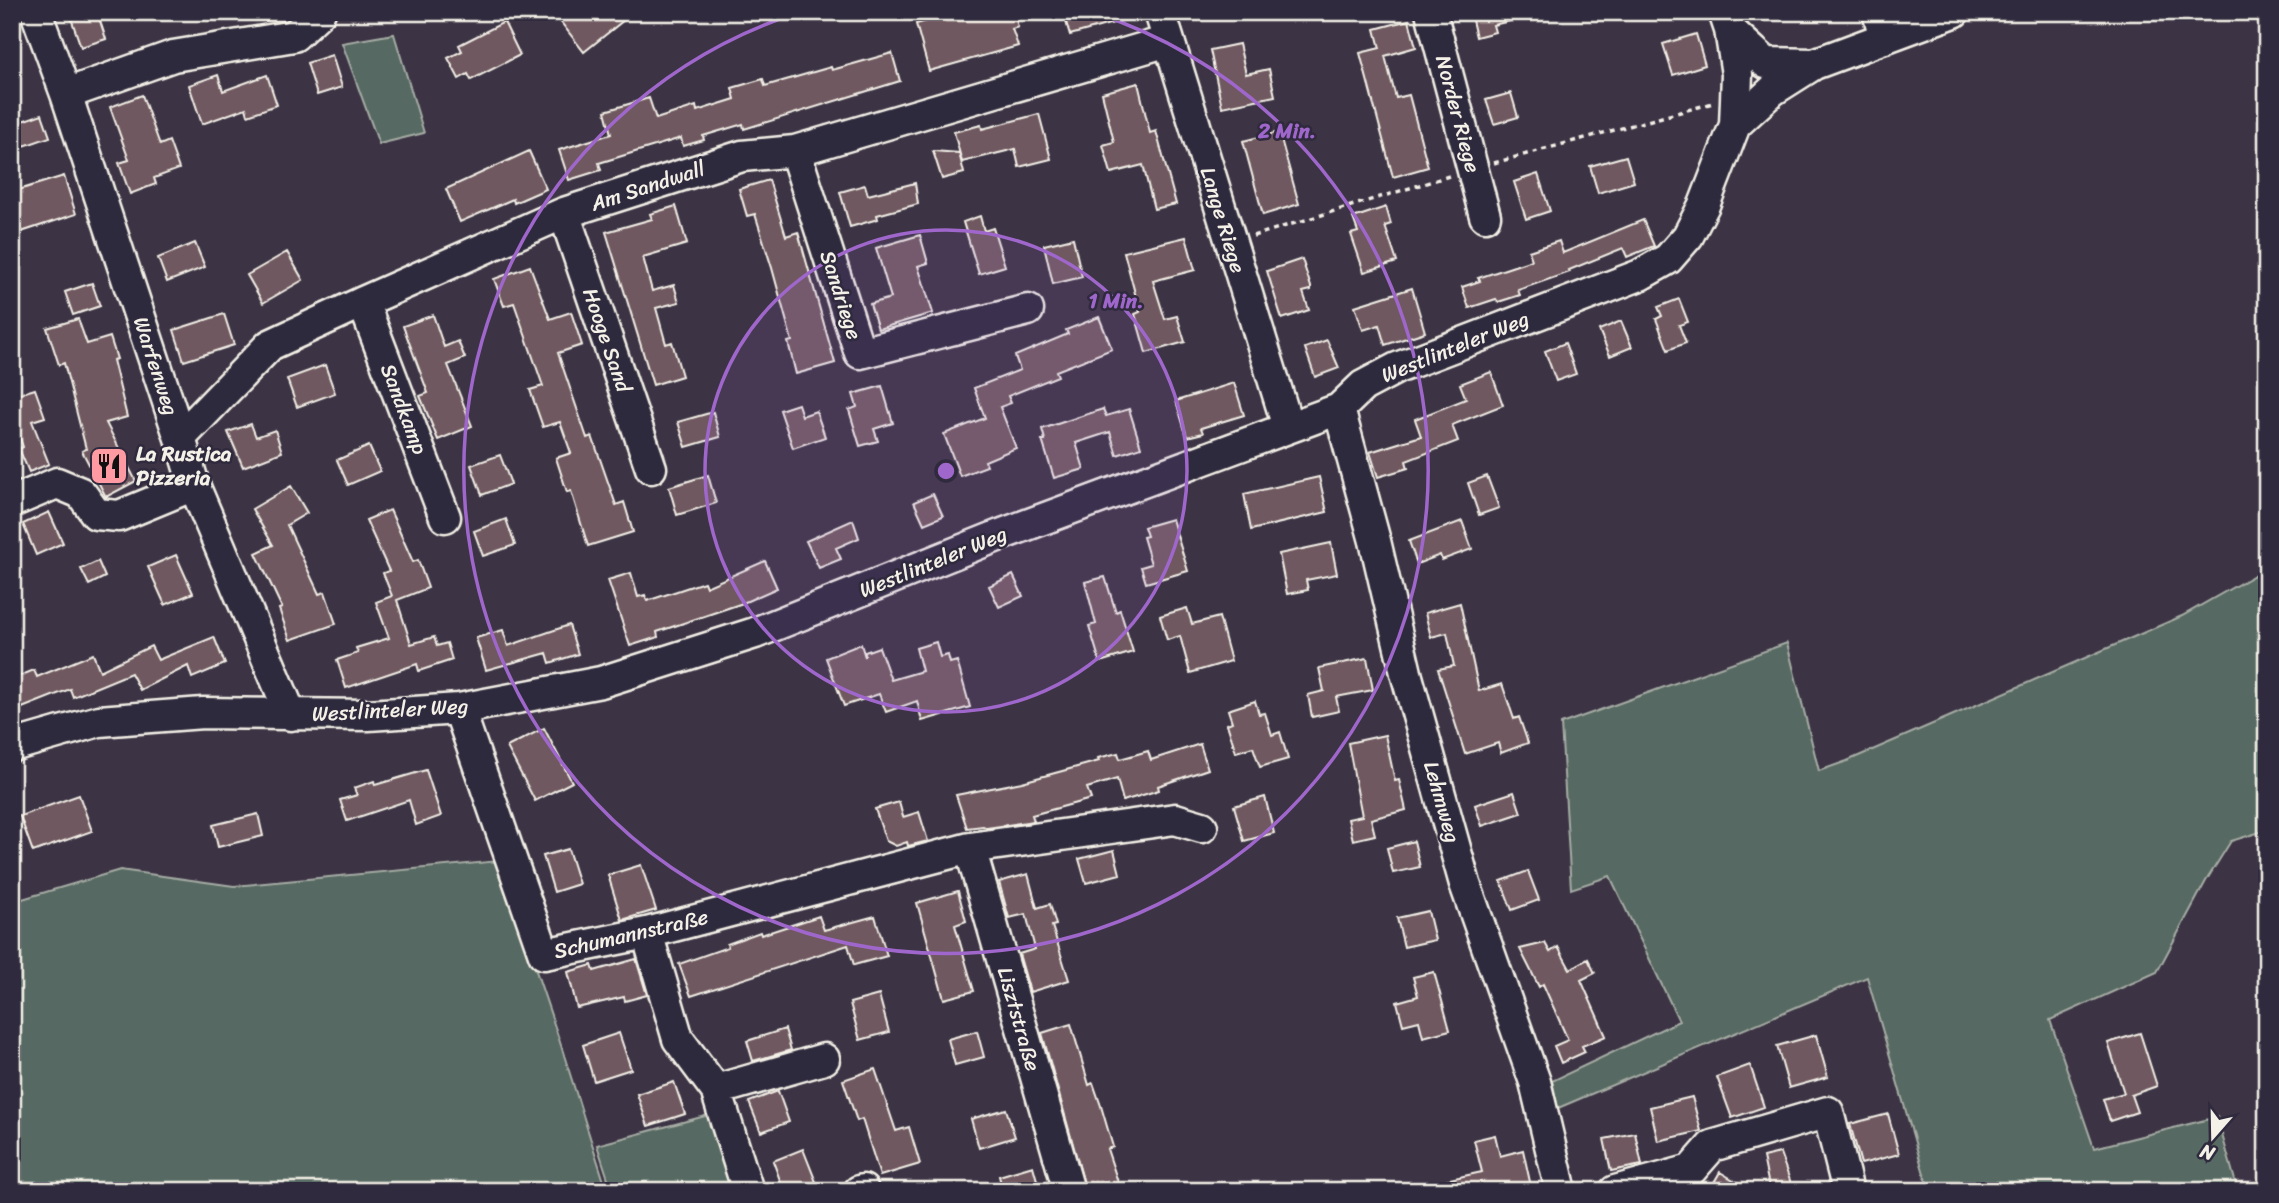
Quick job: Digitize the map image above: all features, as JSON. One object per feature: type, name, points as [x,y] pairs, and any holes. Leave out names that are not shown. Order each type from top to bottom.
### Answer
[{"type":"street","name":"Warfenweg","points":[[36,12],[66,94],[194,485],[291,715]]},
{"type":"street","points":[[66,94],[173,55],[294,36],[320,12]]},
{"type":"street","name":"Lange Riege","points":[[1160,12],[1288,427]]},
{"type":"street","name":"Norder Riege","points":[[1431,12],[1485,216]]},
{"type":"street","name":"Westlinteler Weg","points":[[1735,125],[1773,90],[1881,25],[1954,12]]},
{"type":"street","name":"Westlinteler Weg","points":[[1727,21],[1766,63],[1814,64]]},
{"type":"street","name":"Westlinteler Weg","points":[[12,746],[99,721],[203,713],[368,715],[459,709],[601,682],[755,633],[1000,535],[1339,409],[1363,386],[1397,368],[1640,275],[1668,259],[1688,236],[1704,205],[1735,125],[1737,74],[1727,21]]},
{"type":"street","name":"Am Sandwall","points":[[180,438],[270,345],[564,213],[742,156],[794,150],[1168,41]]},
{"type":"street","name":"Sandriege","points":[[794,150],[860,353],[1028,310]]},
{"type":"street","name":"Hooge Sand","points":[[564,213],[651,468]]},
{"type":"street","name":"Sandkamp","points":[[363,302],[445,517]]},
{"type":"street","name":"Lehmweg","points":[[1339,409],[1376,541],[1406,673],[1465,884],[1535,1082],[1561,1191]]},
{"type":"street","points":[[12,502],[57,483],[82,493],[96,514],[119,516],[194,485]]},
{"type":"street","name":"Schumannstraße","points":[[459,709],[544,954],[647,933],[970,848]]},
{"type":"street","points":[[970,848],[1175,819],[1202,827]]},
{"type":"street","name":"Lisztstraße","points":[[970,848],[1069,1191]]},
{"type":"street","points":[[647,933],[678,1039],[716,1090],[748,1191]]},
{"type":"street","points":[[716,1090],[824,1059]]},
{"type":"street","points":[[1615,1191],[1691,1170],[1712,1146],[1828,1112],[1848,1191]]},
{"type":"green space","points":[[394,34],[424,133],[379,144],[342,43]]},
{"type":"green space","points":[[2267,568],[2267,830],[2231,841],[2157,972],[2050,1020],[2094,1148],[2217,1117],[2238,1191],[1929,1191],[1867,977],[1558,1108],[1552,1081],[1679,1021],[1610,876],[1571,889],[1561,724],[1787,643],[1819,771],[2182,616]]},
{"type":"green space","points":[[499,861],[607,1191],[12,1191],[12,902],[120,870],[234,886]]},
{"type":"green space","points":[[709,1115],[734,1191],[612,1191],[597,1145]]},
{"type":"building","points":[[97,12],[106,39],[81,47],[71,18]]},
{"type":"building","points":[[553,12],[634,12],[584,52]]},
{"type":"building","points":[[960,12],[1014,12],[1018,27],[1012,29],[1018,46],[929,71],[916,24]]},
{"type":"building","points":[[1063,12],[1134,12],[1135,17],[1070,35]]},
{"type":"building","points":[[1470,12],[1522,12],[1523,18],[1493,25],[1495,32],[1476,37]]},
{"type":"building","points":[[1409,20],[1416,47],[1385,56],[1396,98],[1409,95],[1428,167],[1393,177],[1360,53],[1380,48],[1375,29]]},
{"type":"building","points":[[504,22],[520,55],[471,80],[468,74],[459,79],[448,58],[462,51],[459,45]]},
{"type":"building","points":[[1696,34],[1705,65],[1673,75],[1663,44]]},
{"type":"building","points":[[1239,44],[1246,74],[1269,69],[1275,96],[1222,107],[1210,50]]},
{"type":"building","points":[[892,53],[900,81],[744,129],[743,124],[703,136],[704,140],[683,146],[681,138],[599,163],[601,170],[569,180],[559,150],[611,134],[605,111],[649,98],[656,119],[696,106],[697,111],[735,99],[732,88],[763,79],[765,86]]},
{"type":"building","points":[[332,55],[342,87],[317,95],[307,63]]},
{"type":"building","points":[[218,75],[223,91],[267,75],[277,105],[248,115],[246,108],[202,124],[189,85]]},
{"type":"building","points":[[1138,83],[1150,133],[1156,131],[1176,204],[1154,209],[1143,165],[1111,173],[1103,145],[1114,142],[1102,93]]},
{"type":"building","points":[[1511,93],[1518,117],[1494,124],[1486,100]]},
{"type":"building","points":[[142,95],[160,145],[169,141],[179,169],[154,178],[156,184],[130,194],[119,163],[129,160],[110,107]]},
{"type":"building","points":[[42,114],[50,137],[24,146],[16,123]]},
{"type":"building","points":[[1039,114],[1051,159],[1019,167],[1015,149],[962,162],[954,132],[981,125],[982,129]]},
{"type":"building","points":[[1279,132],[1299,204],[1263,215],[1243,141]]},
{"type":"building","points":[[529,151],[546,189],[514,203],[513,199],[460,222],[446,189]]},
{"type":"building","points":[[933,151],[959,153],[964,173],[942,179]]},
{"type":"building","points":[[1626,156],[1634,182],[1598,193],[1590,166]]},
{"type":"building","points":[[1538,174],[1550,211],[1526,219],[1514,182]]},
{"type":"building","points":[[64,176],[76,214],[12,235],[12,192]]},
{"type":"building","points":[[769,180],[786,236],[798,232],[835,363],[796,374],[788,342],[792,341],[772,268],[755,214],[747,216],[739,189]]},
{"type":"building","points":[[915,183],[918,204],[877,215],[878,219],[850,227],[840,192],[865,185],[868,195]]},
{"type":"building","points":[[676,206],[687,244],[643,257],[652,291],[674,285],[679,302],[656,308],[666,344],[672,342],[682,376],[653,385],[606,232],[652,219],[650,214]]},
{"type":"building","points":[[1386,207],[1391,224],[1385,226],[1397,262],[1364,272],[1351,234],[1358,232],[1353,218]]},
{"type":"building","points":[[980,216],[984,231],[993,228],[1005,266],[979,274],[963,222]]},
{"type":"building","points":[[1643,220],[1654,246],[1627,257],[1623,248],[1569,270],[1570,272],[1518,290],[1520,295],[1469,308],[1462,287],[1480,281],[1478,278],[1532,260],[1529,251],[1559,241],[1563,253]]},
{"type":"building","points":[[920,235],[928,263],[918,266],[933,313],[878,329],[870,304],[891,298],[876,248]]},
{"type":"building","points":[[1186,237],[1195,270],[1153,281],[1165,319],[1177,316],[1185,342],[1146,353],[1135,314],[1140,312],[1124,252]]},
{"type":"building","points":[[1073,238],[1082,277],[1053,284],[1044,245]]},
{"type":"building","points":[[195,243],[205,267],[167,282],[158,258]]},
{"type":"building","points":[[287,252],[303,280],[263,303],[247,275]]},
{"type":"building","points":[[1302,259],[1311,287],[1311,290],[1303,292],[1309,310],[1282,319],[1267,271]]},
{"type":"building","points":[[530,266],[550,319],[571,312],[582,345],[558,353],[587,438],[592,436],[616,505],[624,502],[633,532],[588,546],[571,491],[567,492],[556,458],[571,453],[560,422],[543,427],[530,390],[543,386],[514,303],[504,306],[494,279]]},
{"type":"building","points":[[92,283],[100,306],[73,315],[65,292]]},
{"type":"building","points":[[1412,288],[1425,332],[1385,345],[1379,325],[1363,330],[1355,306]]},
{"type":"building","points":[[1679,299],[1688,322],[1679,325],[1686,343],[1668,350],[1656,319],[1662,316],[1658,307]]},
{"type":"building","points":[[224,314],[234,345],[184,361],[174,330]]},
{"type":"building","points":[[433,315],[444,347],[458,341],[465,358],[448,365],[472,426],[438,440],[420,396],[428,393],[403,326]]},
{"type":"building","points":[[1099,317],[1112,349],[1056,371],[1058,376],[1008,396],[1011,403],[1000,407],[1016,448],[985,461],[987,466],[960,476],[944,434],[985,418],[974,388],[1020,370],[1015,356],[1068,334],[1066,330]]},
{"type":"building","points":[[78,319],[87,344],[110,337],[117,359],[113,360],[127,417],[106,423],[136,481],[106,497],[82,451],[86,449],[64,363],[59,365],[47,328]]},
{"type":"building","points":[[1621,321],[1632,347],[1610,356],[1599,330]]},
{"type":"building","points":[[1327,340],[1339,368],[1315,377],[1305,348]]},
{"type":"building","points":[[1565,343],[1576,374],[1556,381],[1545,351]]},
{"type":"building","points":[[325,365],[335,393],[297,407],[287,379]]},
{"type":"building","points":[[1491,372],[1503,405],[1452,425],[1458,441],[1406,461],[1408,468],[1378,477],[1370,452],[1421,436],[1415,419],[1466,399],[1460,384]]},
{"type":"building","points":[[1234,383],[1244,415],[1201,428],[1203,433],[1187,437],[1176,401]]},
{"type":"building","points":[[882,386],[893,423],[874,429],[878,441],[860,446],[849,410],[857,407],[853,394]]},
{"type":"building","points":[[35,389],[45,417],[32,421],[49,464],[29,472],[19,449],[23,447],[12,416],[12,396]]},
{"type":"building","points":[[798,404],[802,416],[816,411],[825,437],[793,448],[780,410]]},
{"type":"building","points":[[1103,409],[1106,416],[1129,409],[1141,447],[1117,455],[1110,432],[1076,443],[1084,469],[1054,478],[1042,440],[1045,440],[1042,429]]},
{"type":"building","points":[[713,412],[720,437],[686,447],[678,422]]},
{"type":"building","points":[[251,424],[256,437],[275,430],[282,452],[243,467],[228,432]]},
{"type":"building","points":[[369,446],[380,471],[348,485],[337,460]]},
{"type":"building","points":[[500,455],[511,484],[482,495],[471,465]]},
{"type":"building","points":[[708,475],[716,503],[677,515],[669,487]]},
{"type":"building","points":[[1487,476],[1499,508],[1479,515],[1468,483]]},
{"type":"building","points":[[1319,477],[1327,512],[1251,530],[1244,494]]},
{"type":"building","points":[[291,486],[307,513],[287,525],[319,594],[325,592],[336,624],[290,640],[279,609],[282,608],[256,553],[273,545],[252,509]]},
{"type":"building","points":[[933,494],[943,516],[924,524],[914,502]]},
{"type":"building","points":[[390,510],[413,562],[418,560],[428,588],[397,600],[411,644],[434,637],[437,646],[447,643],[452,660],[419,671],[417,664],[346,688],[337,660],[358,653],[356,648],[389,638],[376,602],[392,596],[383,573],[389,571],[366,520]]},
{"type":"building","points":[[49,512],[63,543],[36,555],[23,524]]},
{"type":"building","points":[[506,519],[515,545],[483,556],[474,531]]},
{"type":"building","points":[[1172,519],[1188,571],[1146,583],[1141,567],[1151,564],[1143,537],[1147,536],[1144,527]]},
{"type":"building","points":[[853,520],[859,538],[836,548],[841,559],[819,568],[806,541]]},
{"type":"building","points":[[1462,521],[1472,549],[1442,560],[1440,555],[1417,564],[1409,541]]},
{"type":"building","points":[[1331,543],[1337,574],[1306,580],[1308,590],[1287,594],[1279,554]]},
{"type":"building","points":[[176,555],[193,593],[165,605],[148,567]]},
{"type":"building","points":[[98,561],[105,577],[89,585],[81,569]]},
{"type":"building","points":[[765,561],[777,588],[743,603],[657,632],[658,637],[630,646],[608,580],[631,573],[638,597],[645,595],[647,601],[704,582],[706,587]]},
{"type":"building","points":[[1013,575],[1023,596],[999,607],[989,586]]},
{"type":"building","points":[[1105,577],[1116,612],[1120,610],[1133,652],[1100,662],[1089,626],[1096,624],[1085,582]]},
{"type":"building","points":[[1460,603],[1479,691],[1502,684],[1514,719],[1519,717],[1528,743],[1501,753],[1498,743],[1465,754],[1438,669],[1454,666],[1447,633],[1431,637],[1425,613]]},
{"type":"building","points":[[1187,608],[1192,624],[1219,617],[1231,661],[1190,673],[1180,636],[1167,640],[1160,616]]},
{"type":"building","points":[[569,625],[578,654],[550,663],[547,653],[486,670],[476,638],[503,630],[508,646]]},
{"type":"building","points":[[214,637],[225,664],[192,678],[188,666],[140,690],[131,673],[73,697],[70,689],[12,712],[12,679],[34,670],[37,677],[93,654],[100,671],[151,646],[158,660]]},
{"type":"building","points":[[936,642],[940,657],[948,655],[950,663],[957,661],[970,707],[922,721],[917,701],[886,712],[879,694],[844,706],[826,658],[861,644],[865,657],[865,652],[879,647],[891,680],[922,671],[916,648]]},
{"type":"building","points":[[1367,658],[1373,690],[1336,697],[1339,711],[1312,717],[1308,695],[1324,691],[1319,668]]},
{"type":"building","points":[[1255,701],[1259,714],[1265,713],[1272,735],[1280,732],[1288,759],[1260,767],[1253,747],[1236,752],[1227,724],[1232,722],[1228,710]]},
{"type":"building","points":[[544,728],[572,782],[535,801],[507,747]]},
{"type":"building","points":[[1385,735],[1395,781],[1399,780],[1406,810],[1371,819],[1375,835],[1353,840],[1348,819],[1362,816],[1348,743]]},
{"type":"building","points":[[1200,744],[1208,769],[1158,786],[1159,790],[1123,801],[1117,779],[1087,788],[1091,799],[1032,815],[1034,821],[967,828],[956,795],[1022,782],[1099,761],[1098,758],[1118,753],[1120,759],[1148,751],[1151,760]]},
{"type":"building","points":[[426,770],[441,816],[416,825],[409,800],[347,821],[340,800],[357,795],[354,788],[374,781],[375,785]]},
{"type":"building","points":[[1514,792],[1521,813],[1482,826],[1475,805]]},
{"type":"building","points":[[79,795],[92,831],[33,852],[20,816]]},
{"type":"building","points":[[1265,797],[1274,833],[1244,841],[1234,806]]},
{"type":"building","points":[[899,802],[903,817],[919,812],[928,841],[908,846],[907,842],[896,846],[886,841],[875,809]]},
{"type":"building","points":[[258,814],[263,836],[218,847],[213,825]]},
{"type":"building","points":[[1414,841],[1420,867],[1393,873],[1387,848]]},
{"type":"building","points":[[568,849],[579,884],[554,892],[543,856]]},
{"type":"building","points":[[1114,850],[1120,874],[1086,883],[1079,859]]},
{"type":"building","points":[[641,865],[656,910],[622,920],[608,875]]},
{"type":"building","points":[[1528,871],[1539,900],[1512,910],[1501,881]]},
{"type":"building","points":[[1028,874],[1037,908],[1050,904],[1056,925],[1052,926],[1069,980],[1030,992],[1019,954],[1035,949],[1026,914],[1009,918],[999,882]]},
{"type":"building","points":[[958,891],[966,921],[955,925],[974,991],[944,999],[917,903]]},
{"type":"building","points":[[1428,911],[1435,940],[1404,947],[1397,918]]},
{"type":"building","points":[[819,916],[824,930],[875,916],[887,956],[854,965],[848,945],[691,996],[679,964],[728,947],[727,944],[760,932],[761,935]]},
{"type":"building","points":[[1545,943],[1550,952],[1558,947],[1570,969],[1588,959],[1595,973],[1581,980],[1606,1036],[1582,1046],[1585,1052],[1561,1063],[1554,1046],[1568,1040],[1543,984],[1539,987],[1520,949]]},
{"type":"building","points":[[636,959],[647,995],[625,1001],[624,997],[577,1008],[568,972],[592,965],[594,971]]},
{"type":"building","points":[[1434,972],[1450,1030],[1423,1037],[1419,1021],[1403,1025],[1397,1002],[1418,996],[1413,977]]},
{"type":"building","points":[[879,995],[889,1032],[860,1040],[850,1003]]},
{"type":"building","points":[[1071,1024],[1089,1085],[1093,1083],[1101,1106],[1113,1147],[1107,1149],[1121,1191],[1086,1191],[1042,1033]]},
{"type":"building","points":[[785,1029],[791,1050],[753,1061],[747,1041]]},
{"type":"building","points":[[977,1031],[984,1057],[955,1065],[948,1039]]},
{"type":"building","points":[[619,1033],[631,1069],[594,1081],[583,1045]]},
{"type":"building","points":[[2140,1033],[2157,1086],[2131,1095],[2137,1112],[2110,1121],[2103,1099],[2124,1093],[2108,1043]]},
{"type":"building","points":[[1816,1035],[1828,1077],[1789,1088],[1777,1046]]},
{"type":"building","points":[[1750,1065],[1764,1107],[1732,1118],[1717,1077]]},
{"type":"building","points":[[875,1069],[896,1131],[909,1127],[920,1164],[880,1176],[862,1119],[857,1121],[843,1080]]},
{"type":"building","points":[[674,1082],[685,1114],[648,1126],[637,1094]]},
{"type":"building","points":[[778,1091],[789,1122],[761,1132],[749,1102]]},
{"type":"building","points":[[1692,1097],[1701,1131],[1658,1141],[1650,1107]]},
{"type":"building","points":[[1006,1109],[1015,1137],[979,1148],[971,1119]]},
{"type":"building","points":[[1888,1114],[1899,1154],[1861,1164],[1850,1124]]},
{"type":"building","points":[[1635,1133],[1642,1165],[1611,1171],[1604,1139]]},
{"type":"building","points":[[1495,1135],[1500,1156],[1523,1150],[1532,1191],[1428,1191],[1427,1184],[1482,1172],[1474,1140]]},
{"type":"building","points":[[803,1149],[816,1182],[794,1191],[784,1191],[773,1161]]},
{"type":"building","points":[[1780,1153],[1792,1186],[1770,1191],[1763,1157]]},
{"type":"building","points":[[1033,1166],[1040,1191],[1003,1191],[999,1176]]},
{"type":"building","points":[[1720,1172],[1752,1191],[1709,1191]]},
{"type":"place","name":"La Rustica Pizzeria","points":[[109,466]]}]
